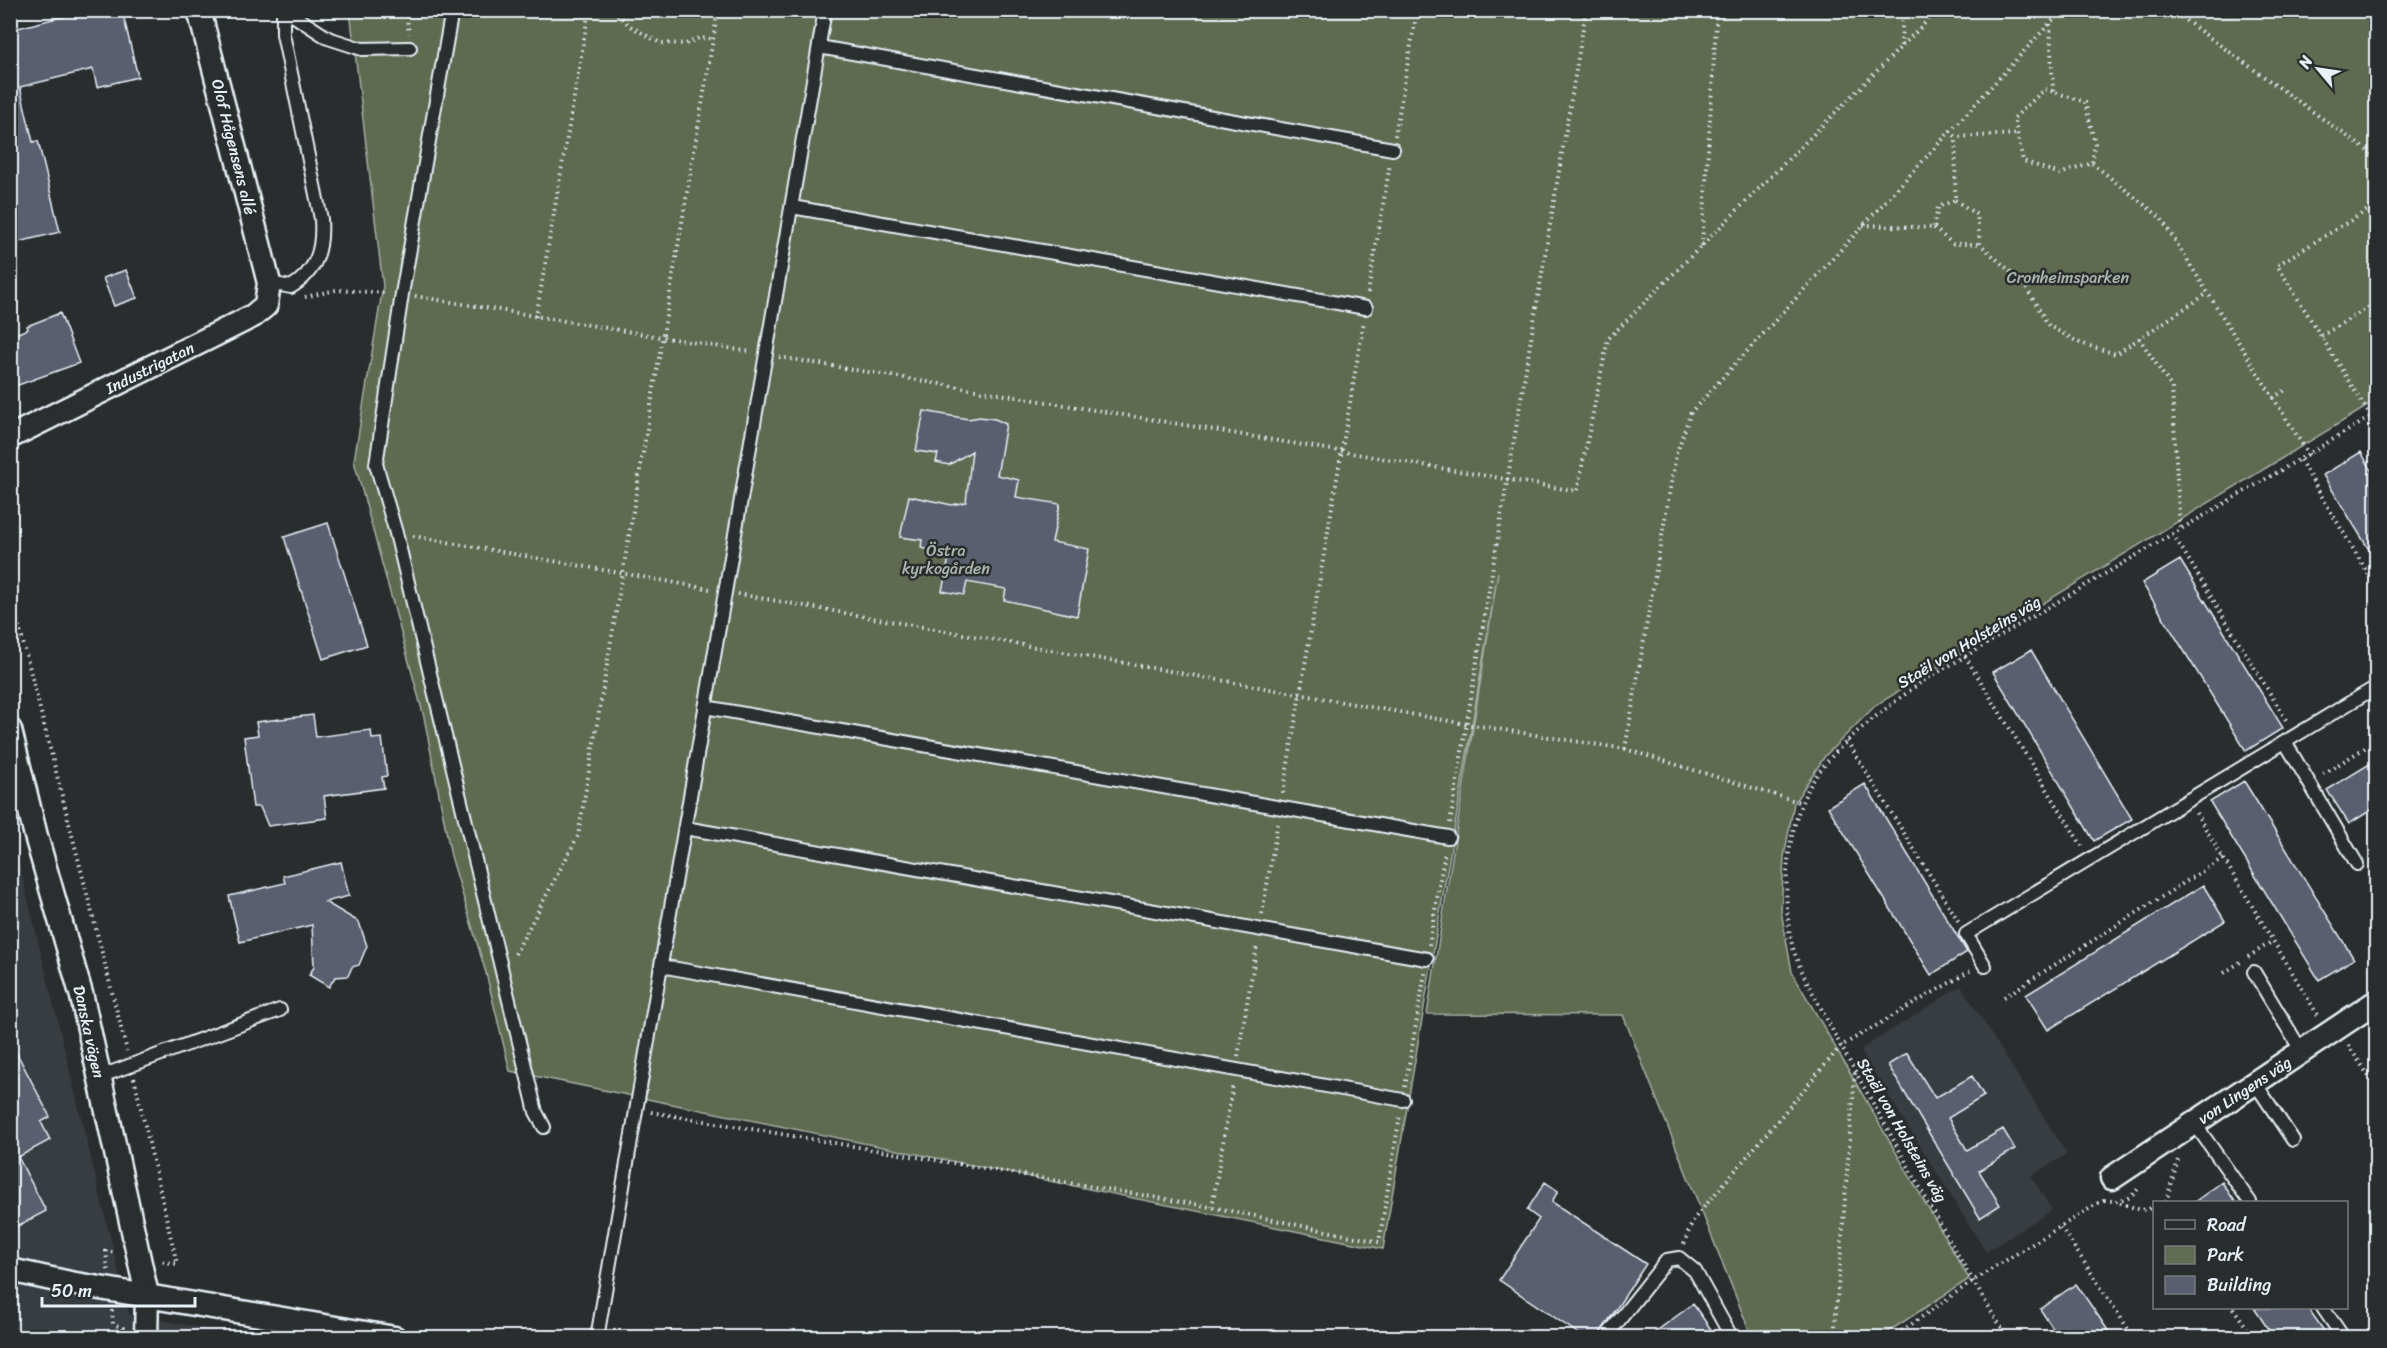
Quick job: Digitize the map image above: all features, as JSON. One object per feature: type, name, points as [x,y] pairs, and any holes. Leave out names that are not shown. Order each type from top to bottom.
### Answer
[{"type":"street","name":"Olof Hågensens allé","points":[[199,10],[269,283]]},
{"type":"street","name":"Industrigatan","points":[[10,437],[253,316],[266,305],[269,283]]},
{"type":"street","name":"Danska vägen","points":[[10,730],[36,836],[82,997],[147,1295],[146,1338]]},
{"type":"street","name":"von Lingens väg","points":[[2112,1178],[2376,1002]]},
{"type":"street","points":[[10,1270],[70,1283],[395,1338]]},
{"type":"lane","points":[[269,283],[291,287],[306,278],[323,241],[321,219],[283,34],[284,10]]},
{"type":"lane","points":[[284,10],[328,39],[362,49],[410,48]]},
{"type":"lane","points":[[452,10],[402,294],[376,464],[396,533],[536,1112],[544,1127]]},
{"type":"lane","points":[[597,1338],[825,10]]},
{"type":"lane","points":[[819,47],[1393,149]]},
{"type":"lane","points":[[792,207],[1366,308]]},
{"type":"lane","points":[[1985,966],[1966,934],[2376,687]]},
{"type":"lane","points":[[705,706],[1448,837]]},
{"type":"lane","points":[[2291,739],[2309,783],[2357,864]]},
{"type":"lane","points":[[685,828],[1427,959]]},
{"type":"lane","points":[[661,966],[1403,1100]]},
{"type":"lane","points":[[2254,972],[2302,1052]]},
{"type":"lane","points":[[99,1077],[280,1010]]},
{"type":"lane","points":[[2255,1083],[2293,1140]]},
{"type":"lane","points":[[2195,1124],[2249,1201]]},
{"type":"lane","points":[[1605,1338],[1667,1260],[1679,1258],[1695,1271],[1732,1338]]},
{"type":"lane","points":[[2324,1309],[2342,1334]]},
{"type":"path","points":[[406,10],[408,29]]},
{"type":"path","points":[[536,316],[589,10]]},
{"type":"path","points":[[613,10],[630,26],[660,43],[686,44],[699,38],[713,39]]},
{"type":"path","points":[[503,975],[578,836],[718,10]]},
{"type":"path","points":[[1212,1208],[1417,10]]},
{"type":"path","points":[[636,1110],[1212,1208],[1379,1242],[1586,10]]},
{"type":"path","points":[[1702,247],[1717,10]]},
{"type":"path","points":[[1901,47],[1904,10]]},
{"type":"path","points":[[299,298],[336,290],[402,294],[1577,491],[1608,339],[1938,10]]},
{"type":"path","points":[[1625,749],[1676,454],[1691,412],[2062,10]]},
{"type":"path","points":[[2171,10],[2376,157]]},
{"type":"path","points":[[2050,23],[2053,92]]},
{"type":"path","points":[[2045,89],[2085,102],[2095,144],[2092,163],[2060,174],[2023,161],[2014,118],[2045,89]]},
{"type":"path","points":[[1950,131],[1956,137],[1955,200]]},
{"type":"path","points":[[1956,137],[2017,134]]},
{"type":"path","points":[[2092,163],[2162,218],[2309,455]]},
{"type":"path","points":[[1955,200],[1977,215],[1980,244],[2024,284],[2049,326],[2080,343],[2116,354],[2208,293]]},
{"type":"path","points":[[1934,228],[1938,207],[1955,200]]},
{"type":"path","points":[[2371,417],[2277,265],[2376,205]]},
{"type":"path","points":[[1862,225],[1934,228],[1953,244],[1980,244]]},
{"type":"path","points":[[2321,336],[2376,303]]},
{"type":"path","points":[[2139,338],[2172,388],[2180,530]]},
{"type":"path","points":[[2273,398],[2287,389]]},
{"type":"path","name":"Staël von Holsteins väg","points":[[2008,1338],[1984,1300],[1855,1072],[1803,974],[1791,936],[1786,888],[1790,846],[1802,803],[1825,765],[1859,729],[1920,683],[2376,414]]},
{"type":"path","points":[[2300,460],[2376,587]]},
{"type":"path","points":[[396,533],[1466,724],[1625,749],[1802,803]]},
{"type":"path","points":[[2174,534],[2291,739]]},
{"type":"path","points":[[1965,656],[2090,860]]},
{"type":"path","points":[[1848,741],[1966,934]]},
{"type":"path","points":[[2309,783],[2376,741]]},
{"type":"path","points":[[2188,801],[2321,1020]]},
{"type":"path","points":[[2004,997],[2223,858]]},
{"type":"path","points":[[1679,1258],[1693,1220],[1841,1046],[1964,973],[1985,966]]},
{"type":"path","points":[[2348,1045],[2376,1087]]},
{"type":"path","points":[[1834,1338],[1855,1072]]},
{"type":"path","points":[[2167,1201],[2180,1152]]},
{"type":"path","points":[[1892,1338],[1974,1280],[2104,1200],[2112,1178]]},
{"type":"path","points":[[2119,1203],[2141,1209],[2153,1208]]},
{"type":"path","points":[[2061,1227],[2134,1338]]},
{"type":"path","points":[[2234,1309],[2254,1338]]},
{"type":"shaded area","points":[[10,826],[129,1314],[252,1337],[11,1337]]},
{"type":"shaded area","points":[[1961,986],[2067,1154],[2031,1176],[2052,1210],[1986,1252],[1860,1050]]},
{"type":"green space","name":"Östra kyrkogården","points":[[350,11],[2376,11],[2376,401],[1876,705],[1825,756],[1794,803],[1784,857],[1781,911],[1792,972],[1969,1279],[1880,1337],[1752,1337],[1623,1015],[1427,1014],[1498,572],[1383,1249],[510,1071],[486,973],[451,856],[424,717],[354,461],[383,286]]},
{"type":"building","points":[[63,10],[122,10],[138,77],[97,87],[93,69],[20,87],[33,142],[38,141],[60,232],[10,244],[10,30],[65,16]]},
{"type":"building","points":[[126,270],[137,298],[114,306],[103,278]]},
{"type":"building","points":[[60,313],[79,363],[10,388],[10,336],[28,329],[27,326]]},
{"type":"building","points":[[924,411],[968,419],[980,417],[995,419],[1006,424],[997,475],[1019,480],[1016,497],[1060,504],[1052,542],[1089,549],[1077,616],[1004,600],[1006,589],[967,582],[964,595],[942,591],[950,554],[921,548],[922,540],[900,537],[909,496],[952,505],[966,502],[972,451],[949,465],[936,462],[938,454],[916,451]]},
{"type":"building","points":[[2361,452],[2376,478],[2376,561],[2323,475]]},
{"type":"building","points":[[328,523],[367,645],[323,659],[284,537]]},
{"type":"building","points":[[2180,560],[2283,728],[2246,751],[2142,583]]},
{"type":"building","points":[[2031,650],[2132,819],[2094,841],[1993,672]]},
{"type":"building","points":[[313,715],[316,737],[371,730],[372,739],[382,738],[387,776],[382,777],[384,788],[324,796],[327,818],[268,826],[260,807],[253,807],[244,737],[258,735],[256,722]]},
{"type":"building","points":[[2376,760],[2376,807],[2349,824],[2327,790]]},
{"type":"building","points":[[2244,781],[2354,959],[2319,980],[2210,802]]},
{"type":"building","points":[[1865,784],[1967,952],[1931,975],[1828,807]]},
{"type":"building","points":[[341,862],[349,896],[325,902],[359,922],[367,946],[359,965],[352,967],[348,976],[335,977],[329,987],[309,975],[314,967],[312,925],[240,942],[229,896],[285,883],[283,876]]},
{"type":"building","points":[[2203,885],[2225,921],[2048,1030],[2026,995]]},
{"type":"building","points":[[10,1040],[50,1117],[41,1122],[50,1140],[18,1157],[46,1211],[10,1230]]},
{"type":"building","points":[[1907,1053],[1935,1098],[1972,1076],[1984,1096],[1948,1118],[1967,1150],[2003,1129],[2015,1149],[1979,1171],[2000,1205],[1980,1218],[1888,1065]]},
{"type":"building","points":[[1545,1182],[1558,1191],[1552,1202],[1646,1264],[1597,1338],[1585,1338],[1499,1280],[1539,1219],[1527,1210]]},
{"type":"building","points":[[2222,1182],[2235,1201],[2196,1201]]},
{"type":"building","points":[[2076,1284],[2113,1338],[2059,1338],[2040,1309]]},
{"type":"building","points":[[1693,1304],[1717,1338],[1647,1338]]},
{"type":"building","points":[[2255,1309],[2309,1309],[2329,1338],[2274,1338]]},
{"type":"park label","name":"Cronheimsparken","points":[[2068,277]]}]
